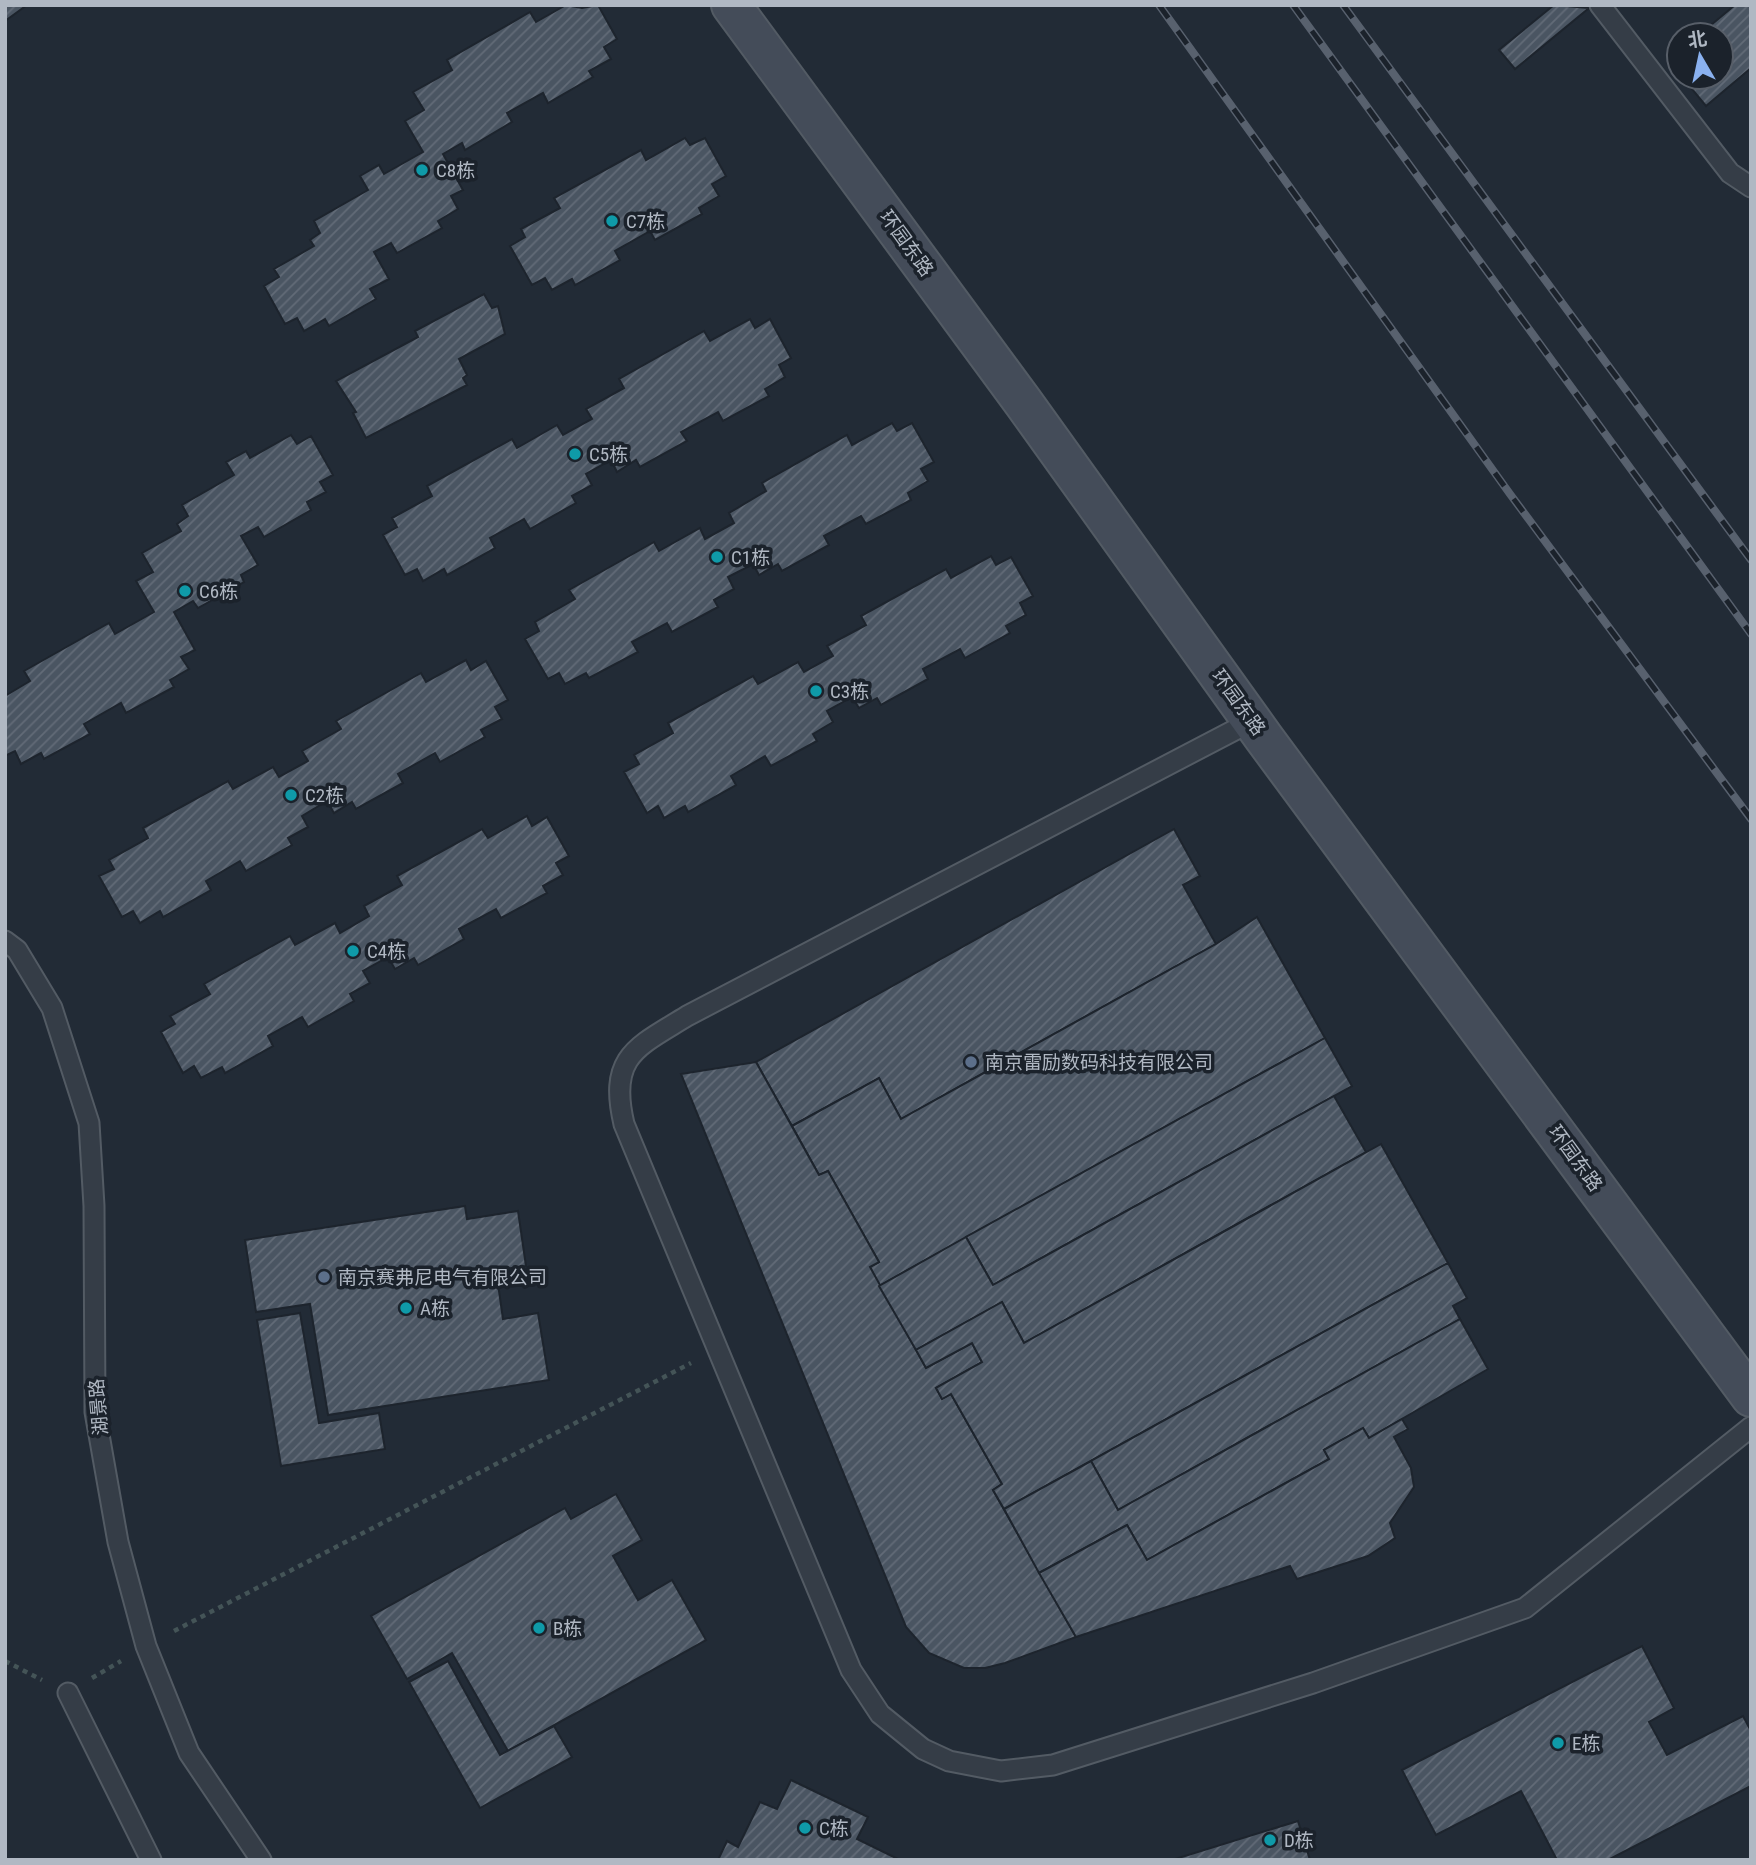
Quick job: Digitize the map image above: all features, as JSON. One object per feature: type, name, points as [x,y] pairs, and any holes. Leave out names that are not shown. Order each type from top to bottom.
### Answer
[{"type":"street","name":"环园东路","points":[[731,5],[975,336],[1252,721],[1751,1396]]},
{"type":"lane","points":[[1600,5],[1730,173],[1751,187]]},
{"type":"lane","points":[[1252,721],[687,1016],[635,1048],[625,1066],[620,1085],[624,1124],[851,1670],[864,1692],[900,1734],[949,1761],[1001,1771],[1053,1765],[1313,1683],[1525,1608],[1751,1427]]},
{"type":"lane","name":"湖景路","points":[[5,941],[17,950],[52,1008],[89,1123],[94,1206],[95,1412],[118,1542],[146,1646],[189,1753],[261,1860]]},
{"type":"lane","points":[[68,1693],[151,1860]]},
{"type":"path","points":[[5,1661],[68,1693],[146,1646],[661,1380],[717,1348]]},
{"type":"building","points":[[5,5],[27,5],[5,21]]},
{"type":"building","name":"C8栋","points":[[566,5],[582,8],[598,5],[617,39],[604,47],[611,59],[589,71],[593,77],[548,103],[543,93],[507,113],[512,122],[465,150],[462,143],[443,154],[463,190],[451,196],[458,209],[438,221],[442,228],[397,253],[391,243],[374,252],[389,279],[370,289],[376,299],[329,326],[325,319],[304,331],[297,318],[285,324],[264,286],[279,277],[274,269],[314,246],[310,240],[320,233],[314,221],[368,190],[360,176],[379,165],[384,174],[423,152],[405,121],[424,110],[413,92],[452,70],[447,60],[530,12],[536,22]]},
{"type":"building","points":[[1554,5],[1589,8],[1515,69],[1499,50]]},
{"type":"building","points":[[1735,5],[1751,5],[1751,68],[1735,82],[1735,21],[1716,21]]},
{"type":"building","points":[[1694,91],[1724,91],[1706,106]]},
{"type":"building","name":"C7栋","points":[[685,138],[690,145],[705,138],[726,176],[712,184],[719,196],[699,208],[702,214],[655,240],[650,231],[615,251],[620,260],[575,285],[572,279],[552,290],[545,278],[532,285],[510,246],[525,237],[521,229],[560,208],[554,198],[641,150],[646,160]]},
{"type":"building","points":[[484,294],[492,308],[498,306],[505,334],[459,359],[467,375],[463,378],[467,385],[366,438],[353,413],[356,412],[336,381],[418,337],[415,331]]},
{"type":"building","name":"C5栋","points":[[750,319],[755,328],[770,319],[791,358],[779,365],[785,377],[765,389],[769,396],[723,421],[718,412],[681,432],[687,441],[640,467],[636,460],[617,472],[611,460],[586,474],[592,485],[572,496],[576,503],[530,529],[524,519],[490,538],[495,548],[447,575],[444,569],[423,581],[417,569],[405,575],[383,535],[397,527],[392,518],[432,496],[427,486],[512,439],[517,448],[557,425],[563,435],[592,419],[586,409],[624,388],[619,379],[704,331],[710,341]]},
{"type":"building","name":"C1栋","points":[[892,423],[897,431],[912,423],[934,462],[921,469],[928,481],[908,493],[911,500],[866,524],[861,516],[824,536],[829,545],[782,571],[778,564],[759,575],[753,564],[728,577],[734,589],[714,600],[718,607],[672,632],[667,623],[632,642],[638,652],[589,678],[586,673],[565,684],[559,673],[548,679],[525,639],[539,631],[535,622],[575,599],[569,590],[654,542],[659,551],[700,528],[705,539],[734,523],[729,513],[766,491],[762,483],[847,435],[852,445]]},
{"type":"building","name":"C6栋","points":[[291,435],[297,444],[311,436],[333,475],[320,482],[326,492],[307,502],[311,510],[264,537],[258,527],[241,536],[258,565],[241,575],[244,582],[198,608],[193,601],[174,612],[195,650],[181,657],[189,669],[170,680],[174,687],[126,713],[121,703],[84,724],[90,734],[44,759],[41,753],[21,764],[15,751],[5,756],[5,696],[30,681],[24,671],[109,623],[115,634],[154,612],[136,581],[153,572],[142,553],[181,531],[177,524],[188,516],[182,505],[234,475],[226,462],[246,451],[250,458]]},
{"type":"building","name":"C3栋","points":[[991,556],[996,565],[1011,557],[1033,596],[1020,603],[1026,615],[1006,626],[1010,633],[965,658],[960,649],[923,669],[928,679],[881,705],[877,698],[859,708],[852,697],[827,711],[833,722],[813,734],[817,741],[771,766],[765,756],[731,776],[736,785],[688,812],[685,806],[664,818],[658,806],[647,813],[624,772],[639,764],[634,755],[673,733],[668,723],[753,676],[758,684],[798,662],[804,672],[833,656],[827,646],[866,625],[861,616],[946,569],[951,578]]},
{"type":"building","name":"C2栋","points":[[466,660],[471,670],[486,661],[508,700],[495,707],[502,719],[481,730],[485,737],[440,762],[435,753],[398,774],[403,783],[356,809],[352,802],[334,813],[327,801],[302,816],[308,827],[288,838],[292,845],[246,871],[240,861],[206,881],[211,890],[163,917],[160,911],[140,923],[133,911],[122,917],[99,876],[114,869],[109,860],[148,838],[143,828],[228,781],[233,789],[273,767],[279,777],[308,761],[302,751],[341,729],[336,721],[421,673],[426,682]]},
{"type":"building","name":"C4栋","points":[[527,816],[532,826],[547,817],[569,856],[556,863],[563,875],[543,886],[547,893],[501,918],[496,909],[459,929],[464,939],[418,965],[414,958],[395,969],[388,957],[363,971],[370,983],[350,994],[354,1001],[308,1027],[302,1017],[268,1036],[273,1046],[225,1073],[222,1067],[201,1078],[194,1066],[183,1073],[161,1032],[175,1024],[170,1016],[210,994],[204,984],[290,936],[295,945],[335,923],[340,933],[369,916],[364,906],[402,885],[397,876],[482,829],[488,838]]},
{"type":"building","points":[[1174,829],[1200,876],[1183,885],[1216,944],[901,1119],[879,1078],[792,1126],[756,1062]]},
{"type":"building","points":[[1257,917],[1325,1038],[879,1286],[870,1267],[879,1262],[828,1171],[819,1175],[792,1126],[879,1078],[901,1119],[1216,944]]},
{"type":"building","points":[[1325,1038],[1352,1086],[993,1285],[966,1237]]},
{"type":"building","points":[[756,1062],[819,1175],[828,1171],[879,1262],[870,1267],[926,1368],[972,1343],[982,1362],[936,1388],[942,1399],[951,1394],[1002,1484],[993,1490],[1076,1637],[1005,1663],[985,1668],[964,1668],[929,1653],[906,1627],[681,1074]]},
{"type":"building","points":[[1334,1096],[1366,1152],[1024,1343],[1002,1302],[916,1350],[879,1286],[966,1237],[993,1285]]},
{"type":"building","points":[[1381,1144],[1448,1263],[1004,1509],[993,1490],[1002,1484],[951,1394],[942,1399],[936,1388],[982,1362],[972,1343],[926,1368],[916,1350],[1002,1302],[1024,1343]]},
{"type":"building","name":"A栋","points":[[465,1206],[467,1219],[518,1211],[526,1266],[496,1270],[503,1319],[538,1313],[549,1380],[328,1415],[310,1304],[256,1312],[245,1240]]},
{"type":"building","points":[[1448,1263],[1467,1298],[1453,1306],[1460,1319],[1118,1510],[1091,1461]]},
{"type":"building","points":[[300,1313],[319,1423],[379,1413],[385,1449],[281,1466],[257,1320]]},
{"type":"building","points":[[1460,1319],[1488,1369],[1369,1438],[1363,1428],[1324,1450],[1329,1459],[1147,1560],[1127,1525],[1039,1573],[1004,1509],[1091,1461],[1118,1510]]},
{"type":"building","points":[[1402,1419],[1408,1429],[1394,1437],[1411,1468],[1414,1487],[1390,1523],[1395,1538],[1368,1556],[1297,1579],[1290,1566],[1076,1637],[1039,1573],[1127,1525],[1147,1560],[1329,1459],[1324,1450],[1363,1428],[1369,1438]]},
{"type":"building","name":"B栋","points":[[616,1494],[642,1540],[613,1556],[638,1600],[672,1580],[706,1640],[508,1751],[452,1653],[407,1679],[371,1616],[565,1508],[571,1519]]},
{"type":"building","name":"E栋","points":[[1642,1646],[1674,1708],[1649,1722],[1667,1755],[1743,1716],[1751,1731],[1751,1786],[1608,1860],[1557,1860],[1521,1791],[1436,1835],[1402,1770]]},
{"type":"building","points":[[448,1661],[500,1755],[554,1726],[572,1757],[480,1808],[409,1682]]},
{"type":"building","name":"C栋","points":[[791,1780],[868,1817],[857,1839],[900,1860],[718,1860],[727,1841],[738,1847],[760,1802],[777,1809]]},
{"type":"building","name":"D栋","points":[[1298,1821],[1310,1860],[1172,1860]]},
{"type":"railway","points":[[1159,5],[1510,494],[1751,819]]},
{"type":"railway","points":[[1293,5],[1751,634]]},
{"type":"railway","points":[[1343,5],[1751,560]]},
{"type":"place","name":"C8栋","points":[[422,170]]},
{"type":"place","name":"C7栋","points":[[612,221]]},
{"type":"place","name":"C5栋","points":[[575,454]]},
{"type":"place","name":"C1栋","points":[[717,557]]},
{"type":"place","name":"C6栋","points":[[185,591]]},
{"type":"place","name":"C3栋","points":[[816,691]]},
{"type":"place","name":"C2栋","points":[[291,795]]},
{"type":"place","name":"C4栋","points":[[353,951]]},
{"type":"place","name":"南京雷励数码科技有限公司","points":[[971,1062]]},
{"type":"place","name":"南京赛弗尼电气有限公司","points":[[324,1277]]},
{"type":"place","name":"A栋","points":[[406,1308]]},
{"type":"place","name":"B栋","points":[[539,1628]]},
{"type":"place","name":"E栋","points":[[1558,1743]]},
{"type":"place","name":"C栋","points":[[805,1828]]},
{"type":"place","name":"D栋","points":[[1270,1840]]}]
